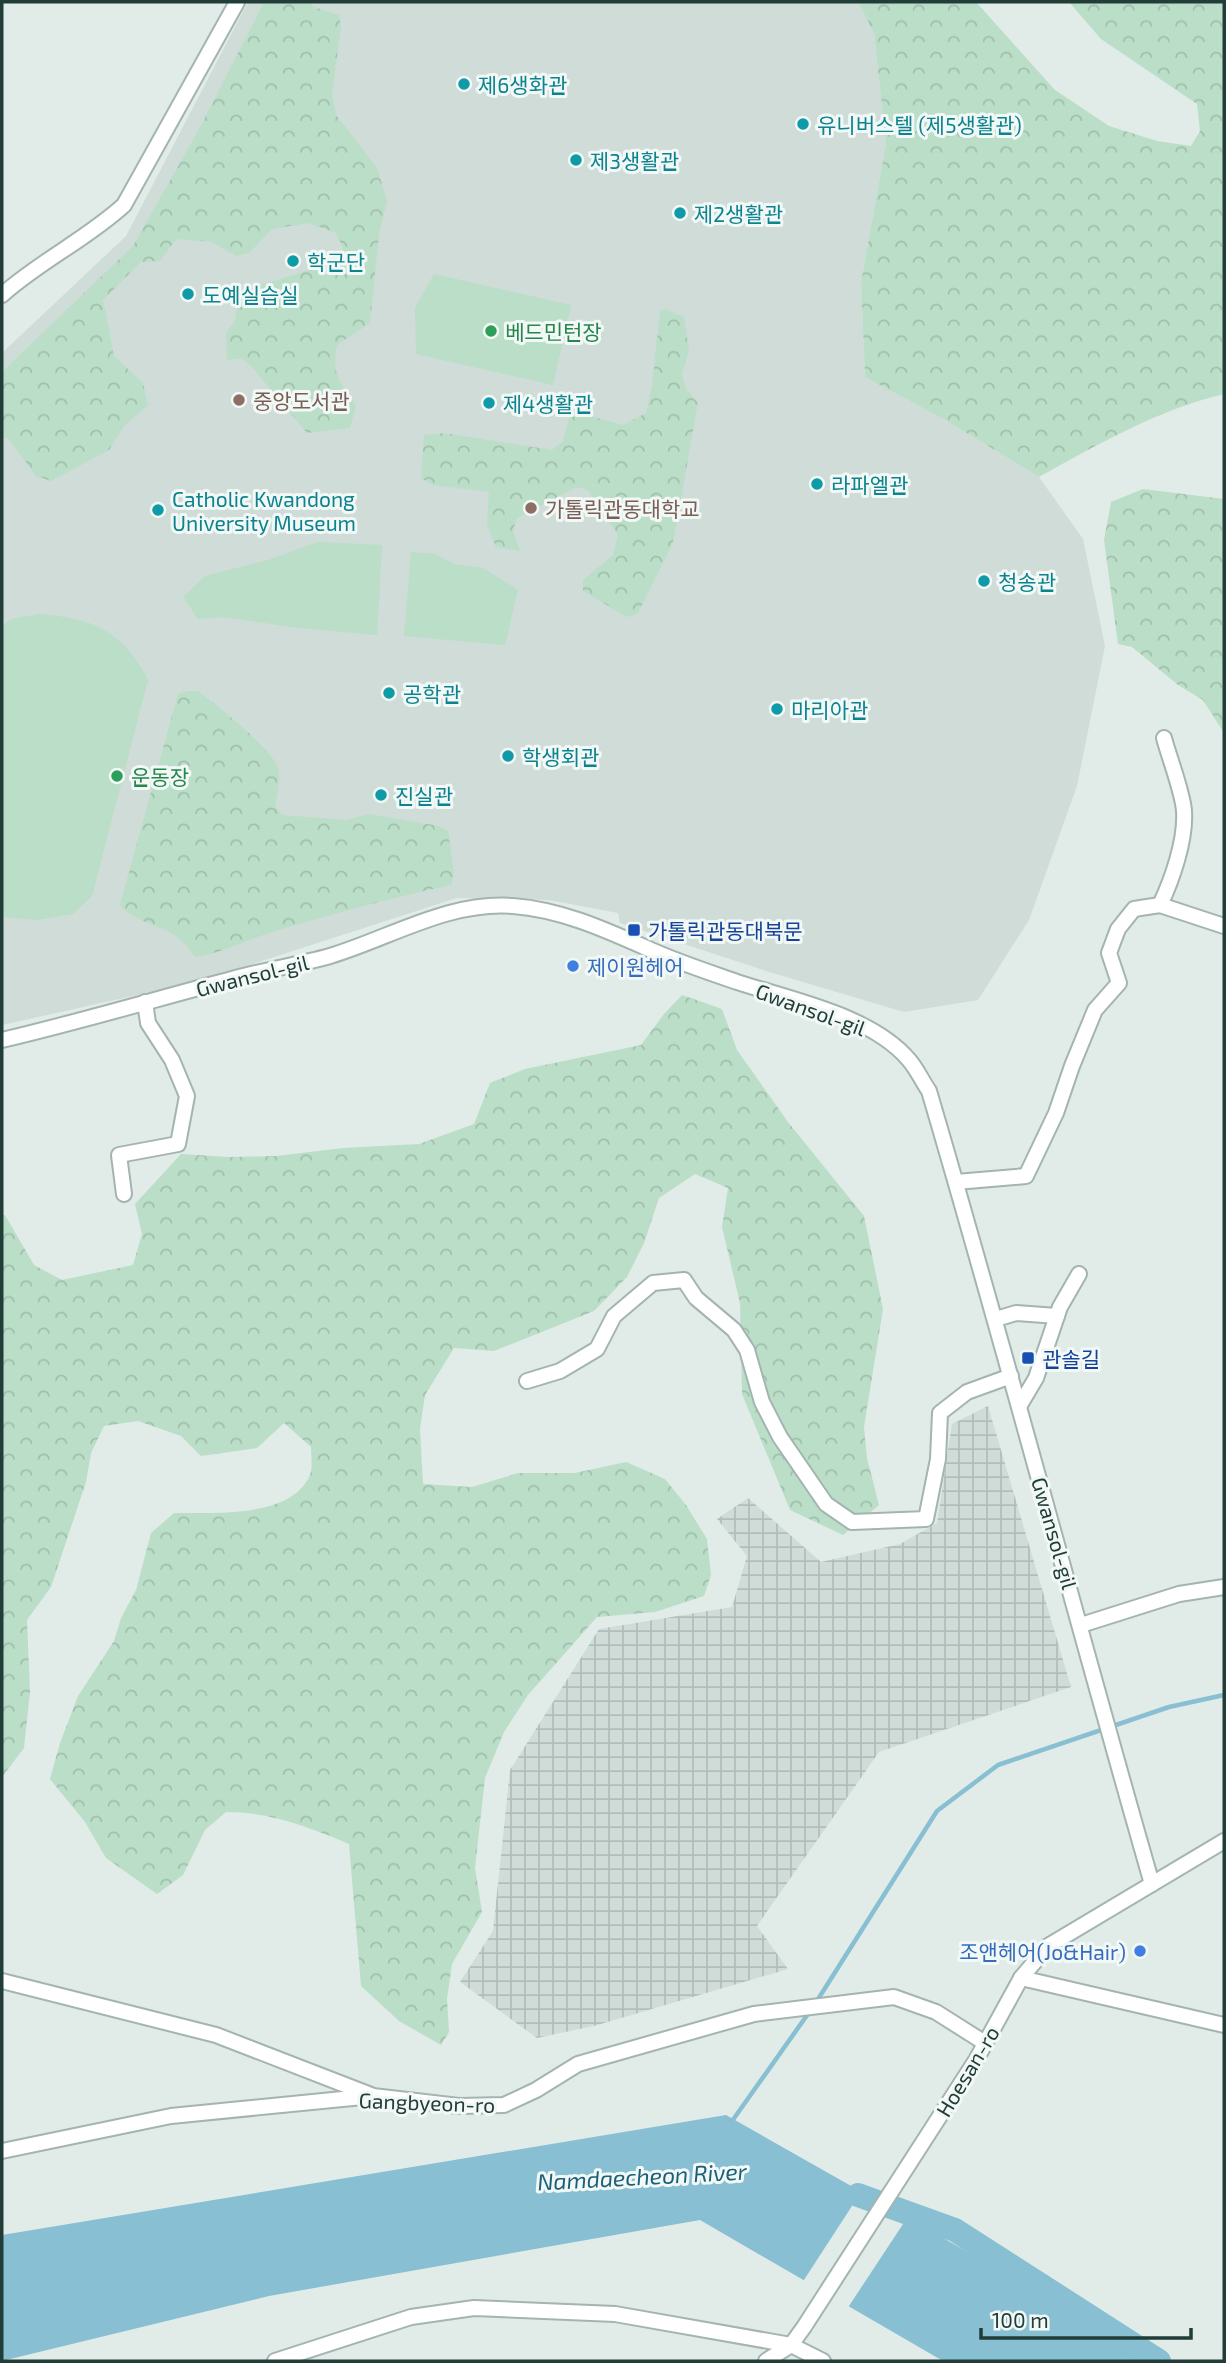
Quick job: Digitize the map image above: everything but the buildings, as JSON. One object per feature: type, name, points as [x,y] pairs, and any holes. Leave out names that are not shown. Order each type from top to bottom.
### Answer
[{"type":"street","points":[[2,295],[22,277],[110,218],[124,205],[237,2]]},
{"type":"street","points":[[1160,905],[1172,880],[1184,811],[1164,738]]},
{"type":"street","name":"Gwansol-gil","points":[[2,1040],[331,956],[411,925],[480,906],[511,905],[557,912],[723,978],[831,1012],[862,1025],[888,1041],[909,1060],[929,1091],[996,1319],[1152,1884]]},
{"type":"street","points":[[956,1182],[1026,1176],[1056,1113],[1095,1010],[1119,983],[1109,953],[1118,929],[1135,909],[1160,905],[1224,926]]},
{"type":"street","points":[[124,1194],[119,1155],[178,1144],[187,1096],[172,1060],[148,1023],[145,1002]]},
{"type":"street","points":[[1020,1405],[1036,1378],[1060,1307],[1079,1274]]},
{"type":"street","points":[[527,1381],[560,1371],[597,1349],[614,1316],[653,1283],[684,1280],[696,1298],[734,1330],[747,1350],[762,1402],[780,1437],[826,1504],[852,1522],[926,1519],[938,1459],[940,1413],[967,1392],[1011,1376]]},
{"type":"street","points":[[996,1319],[1016,1312],[1057,1316]]},
{"type":"street","points":[[1081,1625],[1179,1594],[1224,1587]]},
{"type":"street","name":"Hoesan-ro","points":[[766,2361],[791,2345],[804,2327],[976,2060],[1021,1978],[1048,1946],[1224,1841]]},
{"type":"street","points":[[1021,1978],[1224,2025]]},
{"type":"street","points":[[2,1981],[216,2035],[373,2096]]},
{"type":"street","name":"Gangbyeon-ro","points":[[2,2151],[172,2116],[373,2096],[459,2106],[504,2105],[536,2090],[578,2064],[754,2014],[846,2002],[894,1997],[936,2012],[985,2043]]},
{"type":"street","points":[[275,2361],[411,2317],[474,2308],[615,2314],[791,2345],[823,2361]]},
{"type":"shaded area","name":"가톨릭관동대학교","points":[[248,2],[858,2],[874,33],[886,144],[861,282],[865,377],[947,421],[1039,477],[1083,539],[1105,646],[1077,786],[1029,920],[978,1000],[904,1012],[766,971],[620,923],[618,913],[549,900],[457,898],[200,981],[2,1025],[2,353],[126,236]]},
{"type":"shaded area","points":[[988,1406],[1071,1687],[879,1752],[757,1926],[788,1969],[594,2026],[537,2038],[460,1982],[493,1931],[510,1770],[599,1629],[732,1607],[747,1556],[717,1519],[748,1498],[821,1562],[900,1544],[937,1523],[952,1424]]},
{"type":"green space","points":[[264,2],[308,2],[314,7],[339,15],[341,26],[332,94],[336,115],[377,168],[387,201],[379,234],[370,323],[337,345],[335,355],[338,377],[356,405],[350,428],[307,433],[251,366],[241,358],[227,360],[226,333],[235,321],[239,292],[338,261],[343,248],[336,233],[309,223],[272,229],[249,253],[236,256],[212,242],[176,239],[160,261],[141,262],[103,300],[114,356],[143,383],[148,405],[124,426],[109,450],[51,481],[36,476],[8,438],[2,438],[2,372],[133,246],[197,133]]},
{"type":"green space","points":[[858,2],[976,2],[1055,90],[1109,126],[1157,141],[1191,146],[1200,131],[1197,104],[1101,39],[1069,2],[1224,2],[1224,394],[1152,419],[1106,440],[1039,477],[947,421],[865,377],[861,282],[886,144],[874,33]]},
{"type":"green space","name":"베드민턴장","points":[[434,274],[571,305],[553,385],[416,354],[415,308]]},
{"type":"green space","points":[[665,309],[684,317],[689,350],[682,374],[686,389],[698,403],[673,543],[638,613],[627,617],[583,591],[583,580],[613,555],[618,535],[588,490],[577,487],[517,518],[513,531],[520,551],[496,547],[487,525],[489,492],[433,485],[421,478],[424,435],[444,433],[552,450],[563,441],[569,418],[583,414],[623,425],[646,413],[652,386],[660,311]]},
{"type":"green space","points":[[1143,489],[1224,499],[1224,733],[1203,700],[1178,685],[1132,647],[1118,644],[1104,540],[1111,502]]},
{"type":"green space","points":[[318,542],[382,545],[377,635],[299,628],[223,617],[198,619],[183,597],[205,576],[268,560]]},
{"type":"green space","points":[[411,552],[435,554],[454,564],[483,568],[518,590],[505,645],[404,636]]},
{"type":"green space","points":[[39,614],[75,619],[104,630],[128,650],[148,680],[92,896],[73,914],[38,920],[2,917],[2,626],[11,619]]},
{"type":"green space","points":[[198,691],[206,697],[268,753],[279,772],[275,806],[282,815],[347,820],[369,814],[439,826],[448,831],[454,873],[451,885],[316,919],[215,953],[195,957],[178,937],[128,913],[120,905],[178,694]]},
{"type":"green space","points":[[682,995],[722,1009],[737,1050],[788,1122],[864,1216],[883,1309],[864,1427],[867,1458],[879,1505],[843,1535],[790,1510],[742,1394],[740,1303],[722,1227],[728,1188],[695,1174],[659,1198],[644,1243],[627,1277],[594,1311],[494,1351],[454,1348],[425,1395],[420,1429],[423,1484],[472,1487],[518,1473],[575,1473],[626,1462],[665,1479],[686,1505],[707,1539],[711,1575],[704,1596],[655,1612],[597,1617],[528,1695],[504,1732],[485,1778],[475,1868],[482,1912],[452,1964],[447,1999],[449,2032],[441,2045],[399,2021],[361,1986],[349,1844],[304,1826],[274,1818],[226,1812],[205,1830],[183,1875],[157,1894],[106,1858],[85,1822],[50,1779],[78,1696],[114,1641],[121,1618],[136,1590],[151,1533],[174,1513],[250,1510],[286,1499],[300,1489],[311,1472],[311,1447],[284,1423],[257,1448],[201,1456],[181,1436],[138,1421],[104,1426],[91,1453],[86,1482],[51,1587],[27,1620],[30,1692],[24,1748],[2,1777],[2,1215],[5,1215],[34,1265],[62,1280],[133,1265],[142,1234],[135,1204],[181,1154],[276,1156],[343,1148],[419,1144],[474,1124],[490,1083],[525,1069],[641,1045]]},
{"type":"water","points":[[726,2115],[1160,2361],[943,2361],[700,2220],[269,2296],[2,2361],[2,2235]]},
{"type":"pier","points":[[863,2189],[909,2215],[847,2309],[802,2283]]},
{"type":"waterway","points":[[815,2004],[937,1811],[998,1765],[1169,1707],[1224,1695]]},
{"type":"waterway","points":[[730,2124],[810,2011]]},
{"type":"waterway","name":"Namdaecheon River","points":[[858,2195],[955,2230],[1159,2361]]},
{"type":"place","name":"제6생화관","points":[[464,84]]},
{"type":"place","name":"유니버스텔 (제5생활관)","points":[[803,124]]},
{"type":"place","name":"제3생활관","points":[[576,160]]},
{"type":"place","name":"제2생활관","points":[[680,213]]},
{"type":"place","name":"학군단","points":[[293,261]]},
{"type":"place","name":"도예실습실","points":[[188,294]]},
{"type":"place","name":"베드민턴장","points":[[491,331]]},
{"type":"place","name":"중앙도서관","points":[[239,400]]},
{"type":"place","name":"제4생활관","points":[[489,403]]},
{"type":"place","name":"라파엘관","points":[[817,484]]},
{"type":"place","name":"가톨릭관동대학교","points":[[531,508]]},
{"type":"place","name":"Catholic Kwandong University Museum","points":[[158,510]]},
{"type":"place","name":"청송관","points":[[984,581]]},
{"type":"place","name":"공학관","points":[[389,693]]},
{"type":"place","name":"마리아관","points":[[777,709]]},
{"type":"place","name":"학생회관","points":[[508,756]]},
{"type":"place","name":"운동장","points":[[117,776]]},
{"type":"place","name":"진실관","points":[[381,795]]},
{"type":"place","name":"가톨릭관동대북문","points":[[634,930]]},
{"type":"place","name":"제이원헤어","points":[[573,966]]},
{"type":"place","name":"관솔길","points":[[1028,1358]]},
{"type":"place","name":"조앤헤어(Jo&Hair)","points":[[1140,1951]]}]
